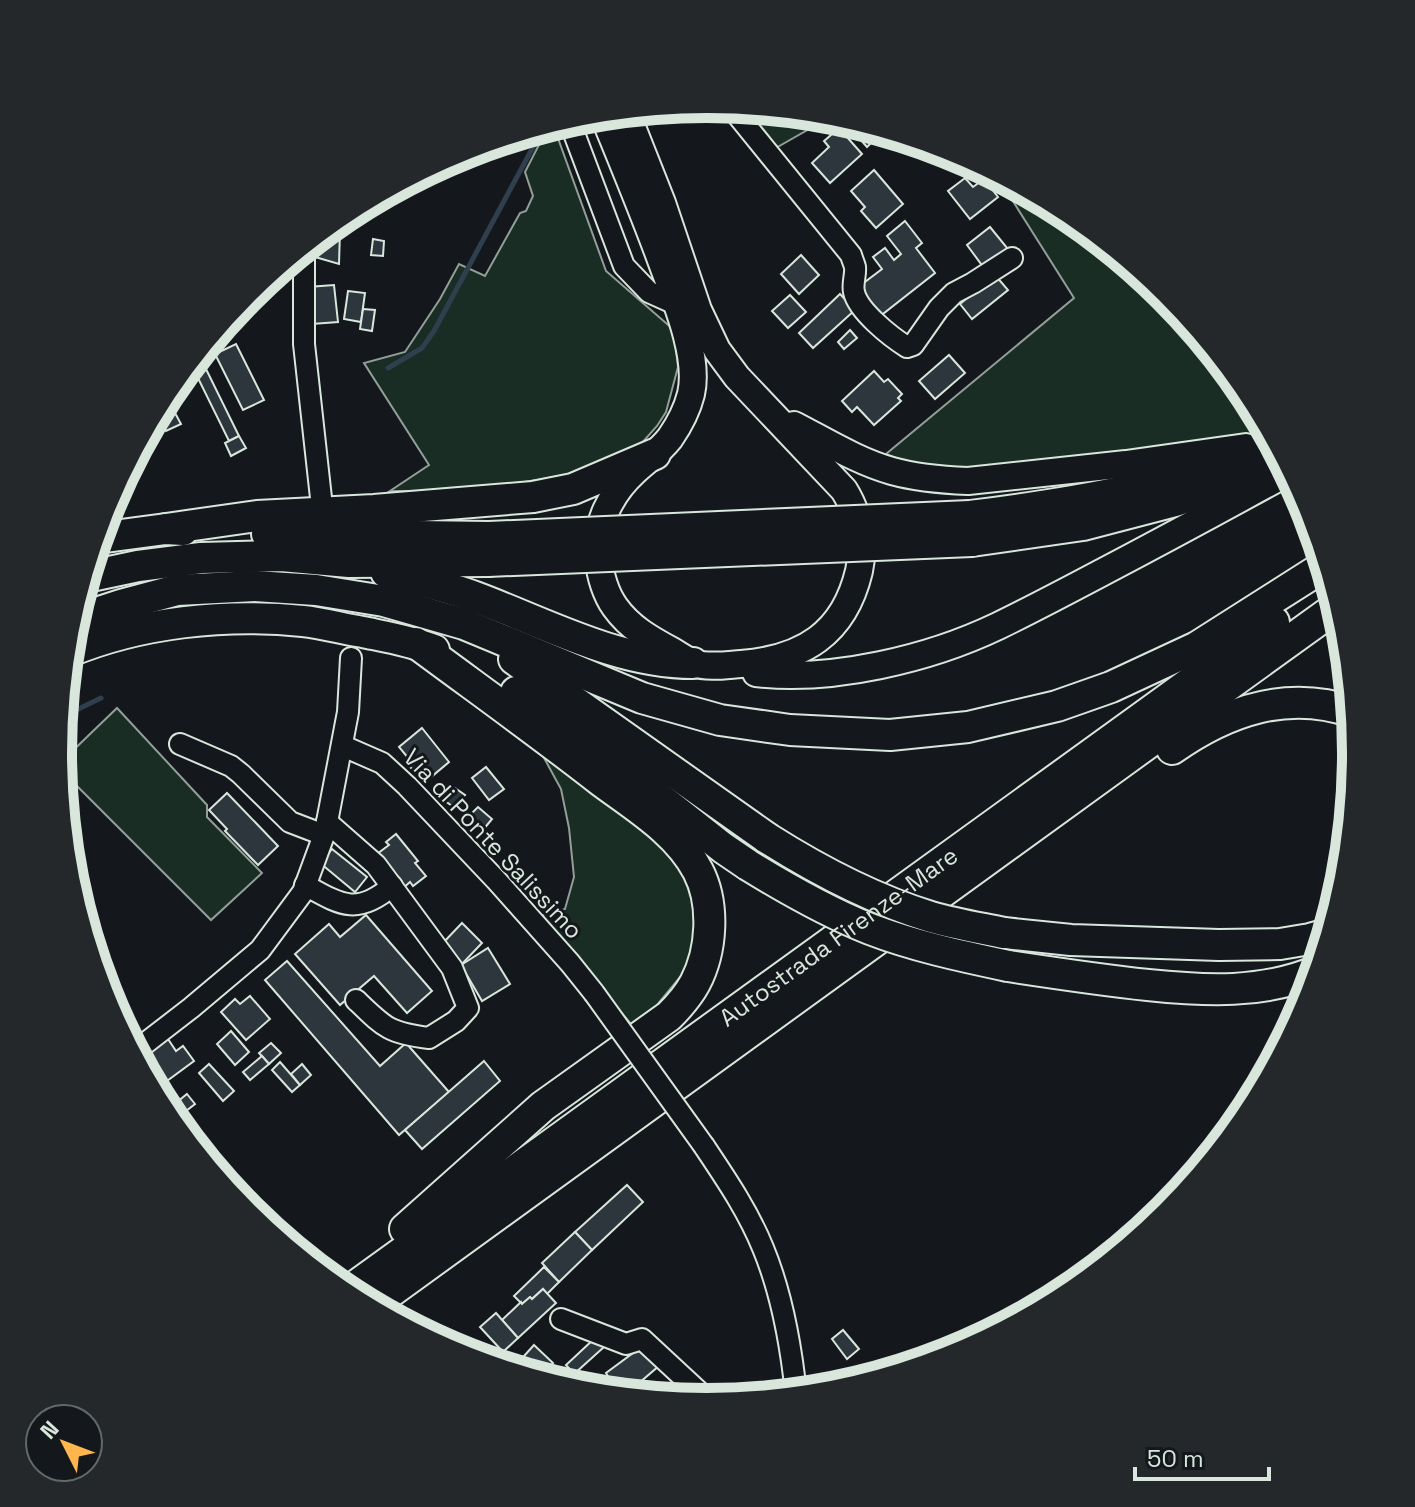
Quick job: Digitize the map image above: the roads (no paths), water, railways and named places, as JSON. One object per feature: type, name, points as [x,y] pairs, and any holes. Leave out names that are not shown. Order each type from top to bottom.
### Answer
[{"type":"highway","points":[[971,529],[1043,506],[1133,490],[1208,470],[1264,448]]},
{"type":"highway","points":[[111,536],[257,516],[404,508],[555,494],[595,481],[655,454]]},
{"type":"highway","points":[[98,574],[201,558],[281,556],[349,562],[489,549],[1083,525],[1175,501],[1275,469]]},
{"type":"highway","points":[[166,529],[489,549]]},
{"type":"highway","points":[[349,562],[471,596],[611,649],[657,661],[703,664]]},
{"type":"highway","points":[[87,616],[177,590],[213,587],[255,586],[358,596],[464,624],[642,698],[720,720],[790,730],[890,735],[932,732],[1003,720],[1111,687],[1197,647],[1316,572]]},
{"type":"highway","name":"Autostrada Firenze-Mare","points":[[358,1284],[1320,587]]},
{"type":"highway","name":"Autostrada Firenze-Mare","points":[[381,1299],[1327,614]]},
{"type":"highway","points":[[81,647],[150,628],[255,618],[305,621],[416,643],[470,664],[573,730],[748,865],[788,890],[873,930],[946,953],[1008,966],[1112,981],[1202,990],[1260,987],[1302,977]]},
{"type":"highway","points":[[464,624],[767,838],[868,894],[932,918],[1004,933],[1071,940],[1219,945],[1280,944],[1315,938]]},
{"type":"highway","points":[[349,1278],[543,1106],[669,1016],[695,983],[707,948],[709,910],[699,873],[668,832],[416,643]]},
{"type":"highway","points":[[992,856],[1107,794],[1181,742],[1230,715],[1291,703],[1321,704],[1342,709]]},
{"type":"main road","points":[[630,122],[662,203],[698,310],[717,350],[770,413],[838,483],[849,499],[862,538],[860,565],[852,596],[837,621],[820,638],[796,653],[772,661],[703,664]]},
{"type":"main road","points":[[608,126],[678,305],[691,361],[692,390],[679,424],[655,454],[624,482],[604,513],[597,540],[599,563],[607,591],[624,618],[641,634],[703,664],[774,675],[806,675],[879,665],[943,647],[996,627],[1279,477]]},
{"type":"main road","points":[[770,413],[869,463],[903,473],[948,480],[968,481],[1126,464],[1263,446]]},
{"type":"street","points":[[740,119],[851,255],[856,269],[854,293],[859,303],[907,347],[913,345],[939,308],[954,293],[1012,258]]},
{"type":"street","points":[[574,133],[624,266],[649,292],[678,305]]},
{"type":"street","points":[[304,263],[304,344],[321,498]]},
{"type":"street","points":[[143,1045],[260,950],[303,892],[326,828],[343,746],[351,658]]},
{"type":"street","points":[[180,744],[231,766],[290,822],[326,828],[376,865],[452,968],[468,1008],[456,1021],[429,1038],[399,1034],[380,1024],[356,1000]]},
{"type":"street","name":"Via di Ponte Salissimo","points":[[343,746],[382,763],[497,881],[594,993],[704,1146],[737,1195],[764,1249],[778,1291],[794,1383]]},
{"type":"street","points":[[305,885],[336,902],[362,905],[392,886]]},
{"type":"street","points":[[561,1319],[626,1344],[642,1339],[696,1389]]},
{"type":"waterway","points":[[388,368],[422,348],[434,331],[536,142]]},
{"type":"waterway","points":[[73,712],[101,698]]}]
